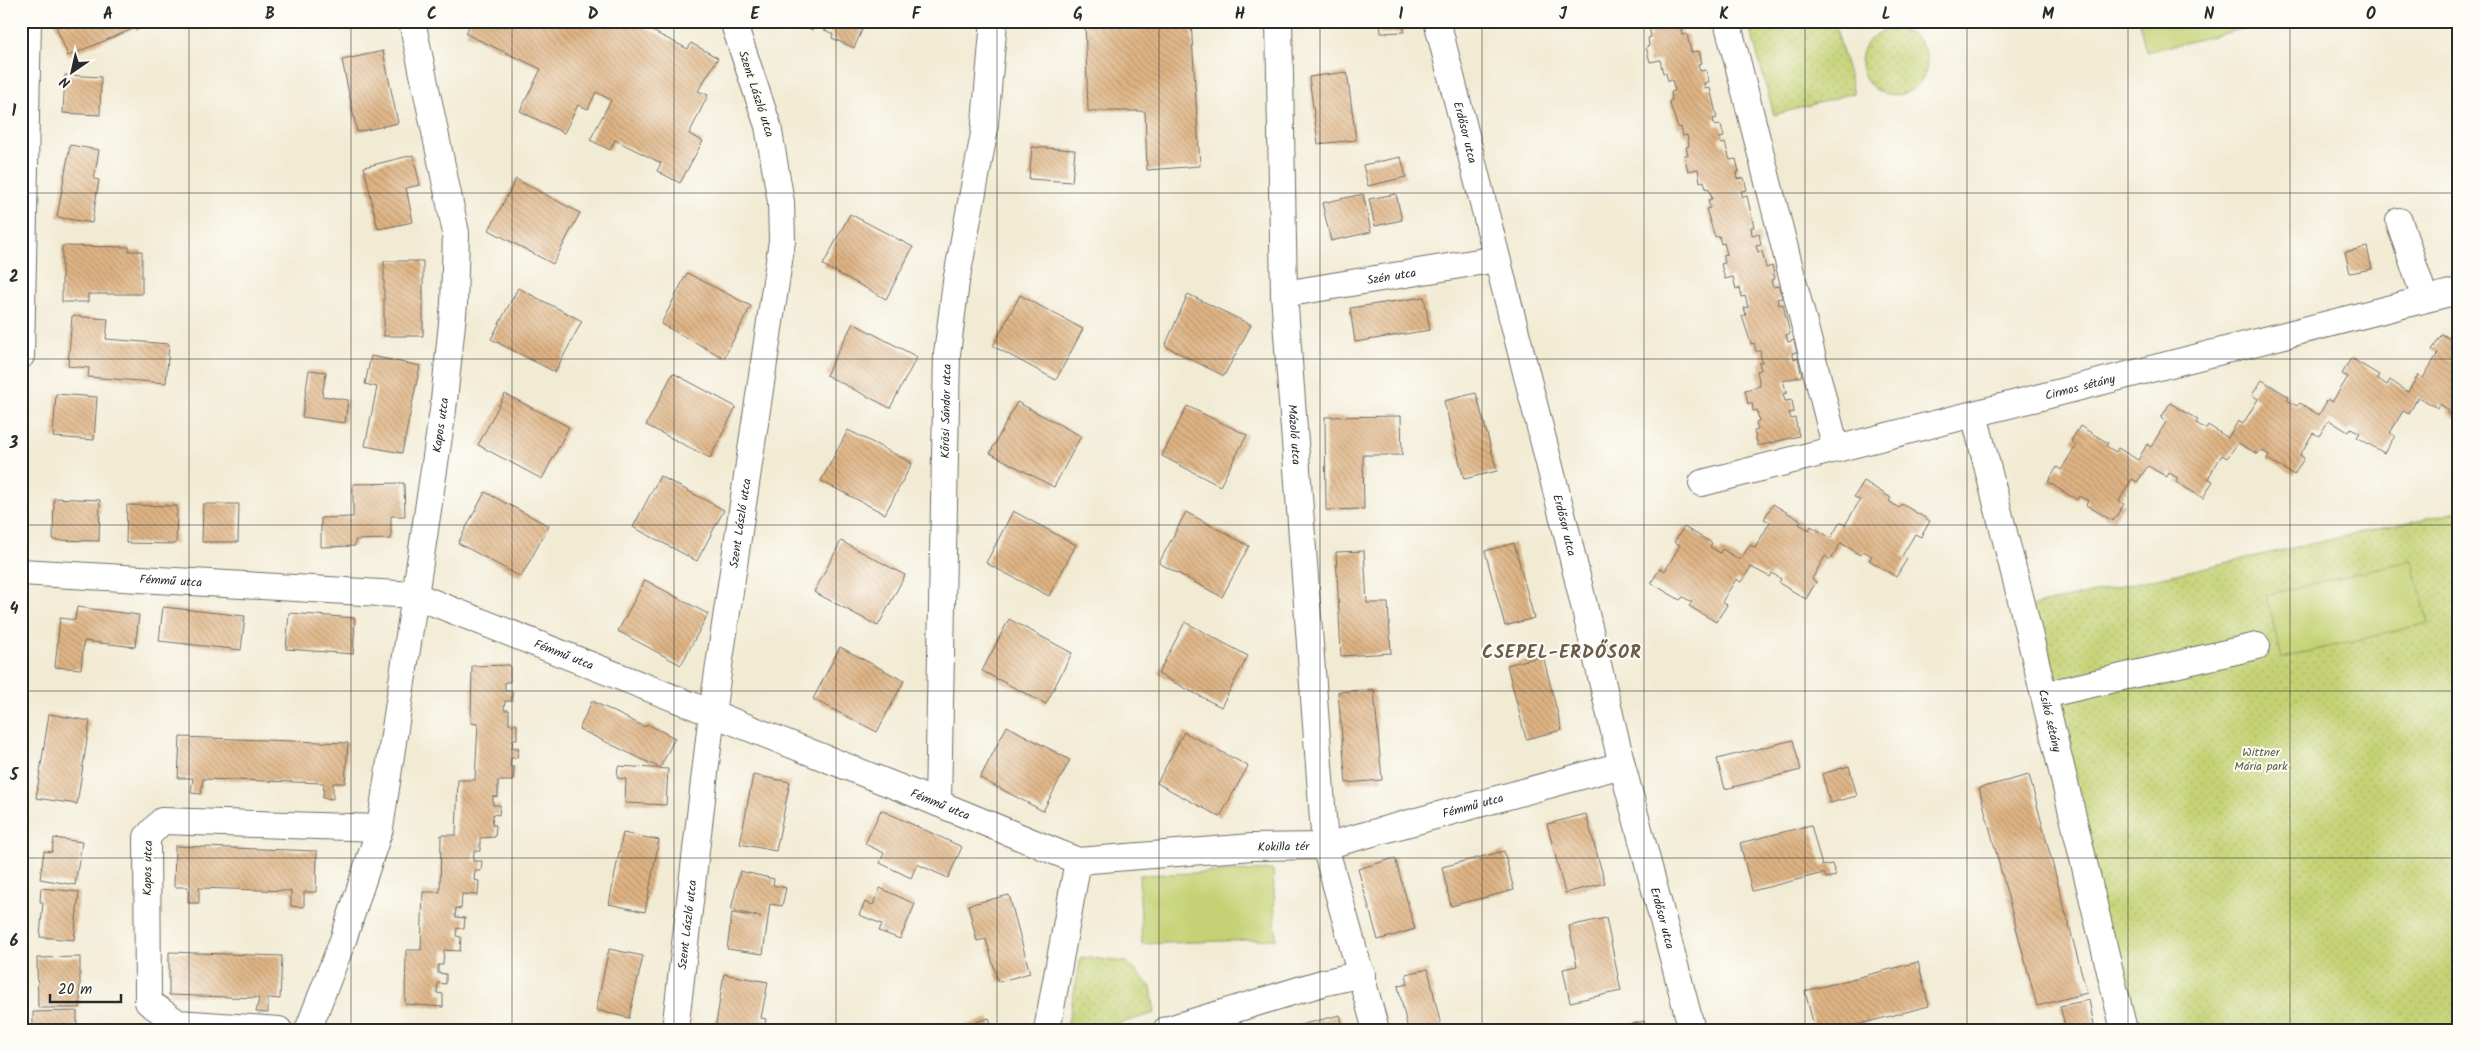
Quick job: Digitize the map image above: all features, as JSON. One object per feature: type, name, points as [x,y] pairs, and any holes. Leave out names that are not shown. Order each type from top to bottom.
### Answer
[{"type":"street","points":[[21,356],[28,21]]},
{"type":"street","name":"Kapos utca","points":[[308,1030],[343,940],[380,828],[444,400],[454,304],[456,233],[412,21]]},
{"type":"street","name":"Szent László utca","points":[[676,1030],[712,713],[782,242],[781,202],[768,126],[733,21]]},
{"type":"street","name":"Kőrösi Sándor utca","points":[[938,803],[947,354],[956,282],[984,134],[994,21]]},
{"type":"street","name":"Mázoló utca","points":[[1279,21],[1284,294],[1324,846]]},
{"type":"street","name":"Erdősor utca","points":[[1437,21],[1566,530],[1622,765],[1692,1030]]},
{"type":"street","points":[[1727,21],[1836,448]]},
{"type":"street","points":[[2400,221],[2425,299]]},
{"type":"street","name":"Szén utca","points":[[1284,294],[1497,260]]},
{"type":"street","name":"Cirmos sétány","points":[[1702,483],[2458,291]]},
{"type":"street","name":"Csikó sétány","points":[[1974,414],[2044,695],[2124,1030]]},
{"type":"street","name":"Fémmű utca","points":[[21,572],[414,595],[938,803],[1078,861]]},
{"type":"street","points":[[2044,695],[2257,646]]},
{"type":"street","name":"Fémmű utca","points":[[1324,846],[1622,765]]},
{"type":"street","name":"Kapos utca","points":[[279,1030],[178,1023],[148,1002],[147,837],[162,821],[380,828]]},
{"type":"street","name":"Kokilla tér","points":[[1078,861],[1252,847],[1324,846],[1362,974]]},
{"type":"street","points":[[1047,1030],[1078,861]]},
{"type":"street","points":[[1166,1030],[1322,983],[1362,974],[1376,1030]]},
{"type":"green space","points":[[1748,21],[1834,21],[1854,93],[1774,115]]},
{"type":"green space","points":[[2139,21],[2276,21],[2146,52]]},
{"type":"green space","points":[[1888,29],[1900,29],[1912,34],[1922,44],[1927,56],[1925,75],[1912,90],[1900,95],[1888,95],[1876,90],[1866,80],[1861,68],[1861,56],[1866,44],[1876,34]]},
{"type":"green space","name":"Wittner Mária park","points":[[2458,511],[2458,916],[2453,924],[2458,947],[2458,1030],[2124,1030],[2023,608]]},
{"type":"green space","points":[[2412,560],[2428,623],[2282,658],[2266,595]]},
{"type":"green space","points":[[1273,870],[1276,939],[1142,944],[1139,875]]},
{"type":"green space","points":[[1081,957],[1127,962],[1151,987],[1155,1013],[1098,1030],[1069,1030],[1067,1028]]},
{"type":"building","points":[[54,21],[158,21],[136,30],[135,28],[68,56]]},
{"type":"building","points":[[471,21],[642,21],[642,26],[688,49],[691,43],[718,58],[698,91],[708,95],[689,134],[703,141],[680,183],[657,171],[661,163],[615,140],[610,150],[590,140],[611,100],[596,92],[588,109],[578,105],[564,133],[520,111],[541,69],[466,34]]},
{"type":"building","points":[[796,21],[866,21],[854,48],[832,38],[833,34],[814,25],[812,30]]},
{"type":"building","points":[[1085,21],[1191,21],[1200,166],[1147,170],[1145,111],[1088,111]]},
{"type":"building","points":[[1380,21],[1403,21],[1404,32],[1381,33]]},
{"type":"building","points":[[1644,21],[1685,21],[1686,28],[1681,29],[1682,35],[1687,34],[1691,52],[1699,51],[1702,63],[1698,64],[1700,71],[1706,70],[1709,82],[1704,83],[1705,89],[1710,88],[1717,118],[1713,119],[1715,126],[1721,125],[1724,137],[1719,138],[1721,144],[1725,143],[1730,160],[1736,159],[1739,172],[1736,172],[1737,179],[1744,178],[1747,190],[1741,191],[1743,197],[1747,196],[1754,227],[1751,227],[1752,235],[1759,233],[1761,245],[1756,246],[1758,252],[1762,251],[1766,268],[1772,266],[1775,279],[1771,280],[1773,287],[1779,286],[1782,298],[1777,299],[1779,305],[1783,304],[1790,334],[1786,335],[1788,342],[1794,340],[1797,352],[1792,353],[1794,359],[1798,358],[1802,376],[1783,381],[1787,393],[1783,394],[1785,401],[1792,400],[1794,412],[1789,413],[1791,419],[1795,418],[1799,436],[1758,446],[1754,431],[1758,430],[1756,422],[1759,421],[1757,410],[1753,411],[1752,403],[1748,404],[1745,390],[1760,386],[1757,371],[1761,370],[1759,363],[1762,362],[1760,351],[1756,351],[1754,343],[1751,344],[1742,316],[1746,315],[1744,308],[1748,307],[1745,296],[1742,297],[1740,288],[1736,289],[1733,277],[1725,279],[1721,264],[1725,263],[1723,255],[1727,254],[1724,243],[1721,244],[1719,236],[1715,237],[1706,209],[1710,208],[1708,200],[1712,199],[1709,188],[1706,189],[1704,181],[1700,182],[1698,169],[1688,171],[1684,155],[1688,155],[1686,147],[1689,146],[1687,135],[1683,136],[1681,127],[1678,128],[1669,101],[1672,100],[1671,92],[1675,91],[1672,80],[1668,81],[1666,73],[1663,73],[1660,60],[1650,62],[1646,47],[1649,46],[1648,38],[1651,37],[1649,26],[1645,27]]},
{"type":"building","points":[[383,51],[398,123],[357,132],[342,60]]},
{"type":"building","points":[[1347,72],[1356,140],[1318,144],[1309,77]]},
{"type":"building","points":[[65,75],[101,77],[100,115],[63,113]]},
{"type":"building","points":[[70,145],[99,150],[94,179],[99,180],[92,223],[57,217]]},
{"type":"building","points":[[1032,147],[1075,150],[1072,182],[1029,179]]},
{"type":"building","points":[[413,155],[420,185],[406,188],[413,222],[378,229],[364,167]]},
{"type":"building","points":[[1401,157],[1406,177],[1368,186],[1363,165]]},
{"type":"building","points":[[516,179],[580,213],[553,264],[489,230]]},
{"type":"building","points":[[1363,194],[1371,232],[1331,241],[1322,203]]},
{"type":"building","points":[[1396,194],[1402,220],[1375,226],[1369,199]]},
{"type":"building","points":[[850,214],[913,247],[886,299],[823,265]]},
{"type":"building","points":[[62,246],[129,247],[129,251],[142,251],[142,294],[88,294],[88,302],[62,302]]},
{"type":"building","points":[[2367,247],[2372,269],[2350,273],[2345,252]]},
{"type":"building","points":[[384,261],[423,261],[423,336],[384,336]]},
{"type":"building","points":[[687,273],[751,306],[724,358],[661,324]]},
{"type":"building","points":[[518,288],[582,321],[555,372],[491,339]]},
{"type":"building","points":[[1188,294],[1251,325],[1224,376],[1165,346]]},
{"type":"building","points":[[1020,295],[1083,329],[1056,380],[993,346]]},
{"type":"building","points":[[1424,297],[1430,330],[1355,342],[1350,308]]},
{"type":"building","points":[[72,316],[108,319],[106,339],[169,344],[166,383],[88,377],[89,368],[68,366]]},
{"type":"building","points":[[853,323],[917,357],[890,408],[826,375]]},
{"type":"building","points":[[2442,334],[2458,344],[2458,420],[2447,413],[2449,410],[2440,404],[2438,408],[2418,397],[2409,414],[2403,411],[2390,433],[2395,436],[2384,453],[2357,437],[2360,433],[2351,428],[2348,432],[2329,420],[2319,436],[2313,433],[2300,455],[2304,458],[2294,475],[2267,459],[2269,455],[2261,450],[2258,454],[2238,443],[2227,458],[2222,455],[2208,478],[2213,481],[2203,498],[2176,482],[2178,478],[2169,473],[2167,477],[2148,466],[2137,482],[2132,479],[2119,501],[2124,504],[2113,521],[2086,505],[2088,501],[2079,496],[2077,500],[2048,482],[2057,467],[2061,470],[2076,445],[2071,441],[2080,426],[2108,443],[2106,446],[2116,452],[2118,448],[2138,460],[2147,444],[2151,447],[2166,422],[2161,418],[2170,403],[2198,420],[2196,423],[2206,429],[2208,425],[2228,438],[2238,421],[2243,424],[2258,399],[2252,395],[2262,380],[2289,397],[2287,400],[2297,406],[2300,403],[2319,415],[2328,399],[2332,402],[2348,377],[2342,374],[2351,358],[2379,375],[2377,378],[2387,385],[2390,380],[2408,392],[2418,375],[2423,378],[2438,353],[2432,350]]},
{"type":"building","points":[[371,356],[420,366],[402,453],[365,446],[377,387],[365,384]]},
{"type":"building","points":[[309,370],[326,372],[322,396],[348,400],[345,423],[302,417]]},
{"type":"building","points":[[673,373],[736,407],[710,458],[646,425]]},
{"type":"building","points":[[1476,393],[1497,471],[1464,479],[1444,401]]},
{"type":"building","points":[[56,394],[97,397],[94,440],[53,437]]},
{"type":"building","points":[[505,394],[569,427],[542,479],[478,445]]},
{"type":"building","points":[[1017,402],[1081,436],[1054,487],[990,453]]},
{"type":"building","points":[[1187,406],[1247,435],[1220,486],[1162,456]]},
{"type":"building","points":[[1401,416],[1402,455],[1363,455],[1364,509],[1326,510],[1325,417]]},
{"type":"building","points":[[848,430],[912,463],[885,514],[821,481]]},
{"type":"building","points":[[660,476],[724,510],[697,561],[633,527]]},
{"type":"building","points":[[1864,481],[1891,498],[1889,501],[1899,508],[1902,504],[1930,521],[1921,537],[1915,534],[1902,556],[1907,559],[1896,577],[1869,560],[1872,556],[1863,551],[1860,555],[1841,543],[1830,560],[1825,556],[1812,579],[1816,582],[1806,599],[1779,583],[1781,579],[1772,573],[1770,577],[1751,567],[1741,582],[1736,579],[1722,602],[1727,605],[1716,622],[1689,606],[1692,602],[1683,597],[1680,600],[1651,583],[1660,568],[1665,571],[1680,545],[1674,542],[1684,527],[1712,543],[1710,547],[1720,553],[1722,549],[1740,560],[1750,545],[1755,548],[1770,522],[1764,519],[1773,504],[1801,521],[1799,524],[1809,530],[1811,526],[1831,538],[1840,522],[1845,525],[1860,500],[1854,497]]},
{"type":"building","points":[[404,483],[405,516],[391,516],[391,539],[355,540],[355,546],[321,547],[321,518],[353,517],[353,484]]},
{"type":"building","points":[[485,492],[549,526],[521,577],[458,543]]},
{"type":"building","points":[[54,498],[100,500],[99,541],[53,540]]},
{"type":"building","points":[[203,504],[239,504],[238,542],[202,542]]},
{"type":"building","points":[[127,505],[177,506],[176,544],[126,543]]},
{"type":"building","points":[[1013,511],[1076,545],[1049,596],[986,563]]},
{"type":"building","points":[[1186,512],[1249,546],[1222,597],[1159,563]]},
{"type":"building","points":[[841,541],[905,575],[878,626],[814,592]]},
{"type":"building","points":[[1514,543],[1534,618],[1505,626],[1485,551]]},
{"type":"building","points":[[1364,551],[1367,603],[1388,603],[1391,653],[1341,656],[1336,552]]},
{"type":"building","points":[[645,580],[708,614],[681,665],[618,631]]},
{"type":"building","points":[[77,607],[139,615],[135,647],[84,641],[81,669],[55,667],[60,618],[75,620]]},
{"type":"building","points":[[163,607],[245,616],[241,650],[159,641]]},
{"type":"building","points":[[289,613],[355,618],[353,654],[286,649]]},
{"type":"building","points":[[1009,619],[1072,653],[1046,704],[982,671]]},
{"type":"building","points":[[1185,622],[1248,656],[1221,707],[1158,674]]},
{"type":"building","points":[[840,647],[904,681],[877,732],[813,699]]},
{"type":"building","points":[[1543,656],[1562,730],[1526,739],[1507,665]]},
{"type":"building","points":[[510,665],[510,682],[505,682],[505,691],[512,691],[512,701],[505,701],[504,710],[509,710],[509,724],[517,725],[517,739],[513,739],[512,748],[519,748],[517,758],[511,758],[510,767],[514,767],[513,781],[498,781],[498,797],[493,796],[493,805],[500,805],[499,815],[493,814],[492,825],[496,825],[495,837],[480,838],[480,851],[474,851],[473,861],[482,861],[481,871],[475,871],[474,880],[479,881],[478,895],[462,894],[461,909],[456,908],[455,917],[465,918],[464,929],[457,928],[456,936],[461,937],[460,951],[444,950],[443,965],[438,965],[438,973],[446,974],[446,984],[438,983],[437,993],[443,994],[443,1007],[405,1004],[406,950],[421,950],[423,892],[440,892],[441,835],[456,835],[458,780],[475,780],[478,724],[471,723],[472,666]]},
{"type":"building","points":[[1374,689],[1382,780],[1346,783],[1338,692]]},
{"type":"building","points":[[592,701],[645,727],[647,724],[675,738],[660,768],[579,729]]},
{"type":"building","points":[[49,714],[90,721],[77,804],[36,798]]},
{"type":"building","points":[[1007,726],[1070,760],[1043,811],[980,778]]},
{"type":"building","points":[[1184,732],[1248,766],[1220,817],[1157,783]]},
{"type":"building","points":[[180,737],[348,743],[345,783],[333,783],[333,799],[323,798],[324,783],[203,779],[201,794],[191,793],[193,778],[178,778]]},
{"type":"building","points":[[1793,740],[1801,770],[1725,789],[1717,759]]},
{"type":"building","points":[[618,766],[668,769],[666,805],[625,803],[626,779],[617,778]]},
{"type":"building","points":[[1849,766],[1857,796],[1830,803],[1822,774]]},
{"type":"building","points":[[753,775],[790,782],[776,851],[740,844]]},
{"type":"building","points":[[2029,775],[2087,993],[2037,1006],[1979,788]]},
{"type":"building","points":[[881,810],[962,847],[948,878],[917,864],[911,878],[880,863],[884,853],[865,844]]},
{"type":"building","points":[[1586,814],[1605,883],[1565,893],[1547,824]]},
{"type":"building","points":[[1811,825],[1822,866],[1832,864],[1836,876],[1826,878],[1824,873],[1752,891],[1740,843]]},
{"type":"building","points":[[623,833],[659,840],[645,912],[609,904]]},
{"type":"building","points":[[54,838],[82,842],[75,885],[40,879],[44,851],[52,852]]},
{"type":"building","points":[[175,846],[317,851],[316,892],[304,892],[304,907],[291,906],[291,891],[199,888],[199,903],[188,903],[188,887],[174,887]]},
{"type":"building","points":[[1504,851],[1514,890],[1451,906],[1442,867]]},
{"type":"building","points":[[1395,858],[1415,929],[1378,940],[1358,869]]},
{"type":"building","points":[[740,871],[774,879],[773,885],[786,888],[782,906],[770,904],[763,954],[727,949],[732,913],[761,917],[731,910]]},
{"type":"building","points":[[41,888],[79,892],[74,940],[40,937],[43,902],[40,902]]},
{"type":"building","points":[[880,888],[915,904],[900,939],[879,931],[882,924],[859,915],[865,902],[873,905]]},
{"type":"building","points":[[1009,895],[1030,973],[998,982],[986,939],[977,941],[968,905]]},
{"type":"building","points":[[1606,918],[1621,991],[1570,1002],[1563,969],[1577,966],[1569,926]]},
{"type":"building","points":[[609,949],[643,956],[629,1018],[596,1010]]},
{"type":"building","points":[[169,952],[282,956],[280,999],[268,998],[268,1013],[256,1012],[259,998],[169,995]]},
{"type":"building","points":[[80,957],[80,1008],[38,1008],[37,958]]},
{"type":"building","points":[[1918,962],[1929,1006],[1837,1030],[1815,1030],[1805,991]]},
{"type":"building","points":[[1428,969],[1442,1030],[1408,1030],[1398,986],[1408,984],[1406,974]]},
{"type":"building","points":[[724,974],[768,982],[761,1018],[766,1019],[764,1030],[715,1030]]},
{"type":"building","points":[[2089,1000],[2095,1030],[2066,1030],[2060,1006]]},
{"type":"building","points":[[77,1011],[77,1030],[33,1030],[33,1012]]},
{"type":"building","points":[[1340,1015],[1344,1030],[1284,1030],[1284,1029]]},
{"type":"building","points":[[989,1018],[993,1030],[954,1030],[954,1029]]},
{"type":"building","points":[[1644,1021],[1646,1030],[1611,1030],[1611,1029]]},
{"type":"district","name":"CSEPEL-ERDŐSOR","points":[[1562,653]]}]
